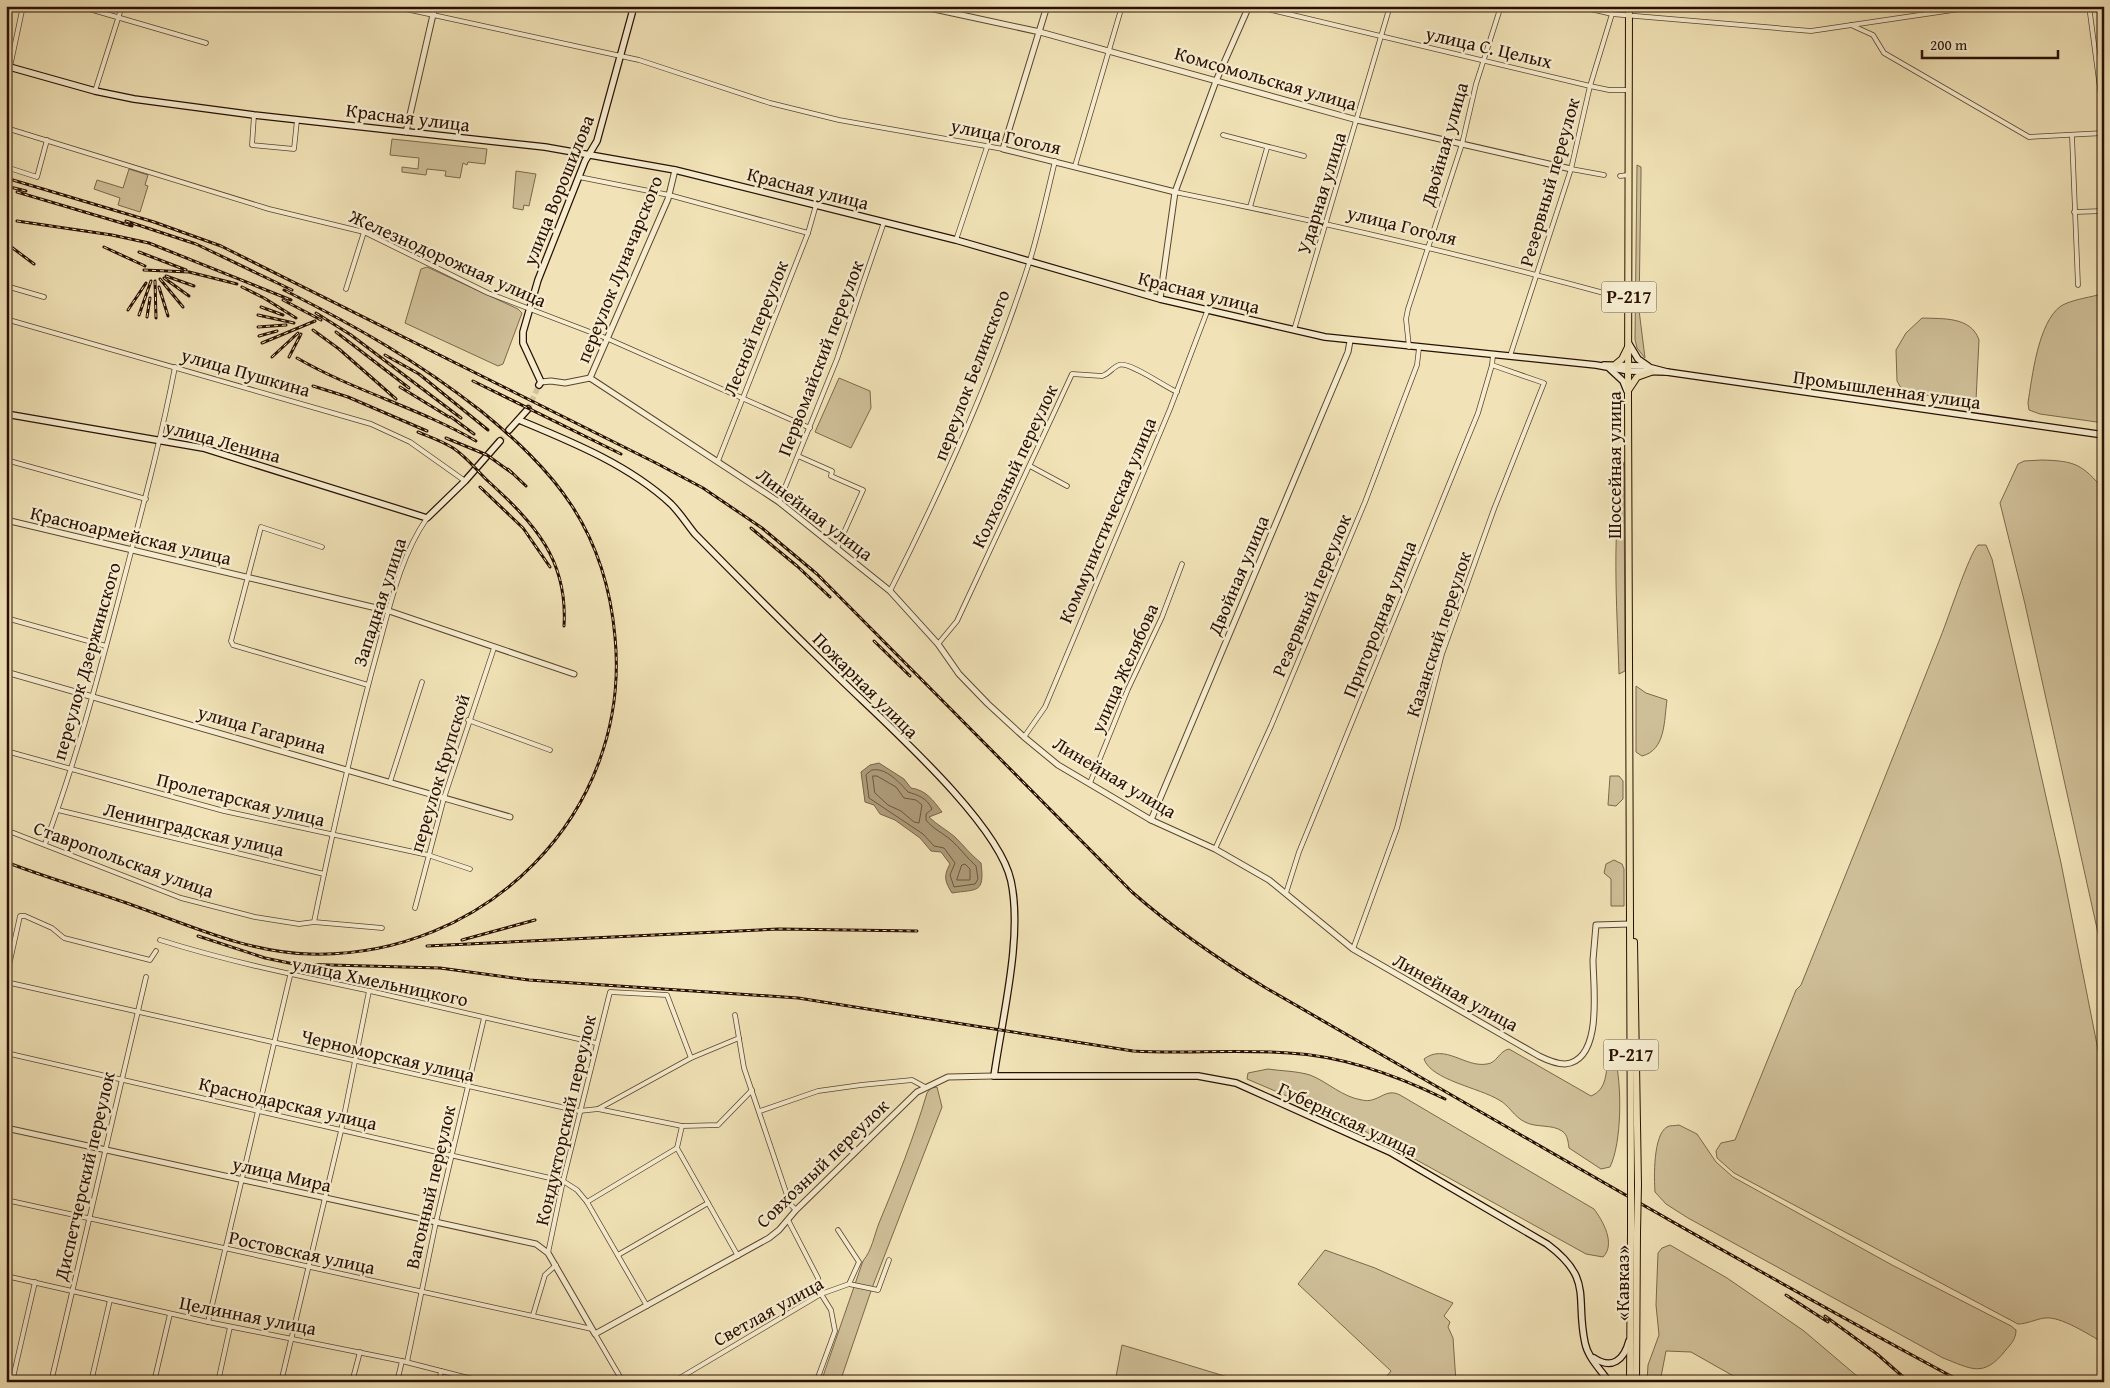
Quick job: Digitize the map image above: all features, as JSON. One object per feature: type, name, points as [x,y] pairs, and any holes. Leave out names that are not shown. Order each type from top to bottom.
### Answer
[{"type":"highway","name":"Шоссейная улица","points":[[1629,6],[1630,924],[1635,950],[1634,1185]]},
{"type":"highway","points":[[1616,364],[1625,354],[1629,344]]},
{"type":"highway","points":[[1628,395],[1630,386],[1637,377],[1651,370]]},
{"type":"highway","name":"«Кавказ»","points":[[1634,1185],[1636,1382]]},
{"type":"highway","name":"«Кавказ»","points":[[1630,1382],[1634,1232]]},
{"type":"main road","name":"улица Ворошилова","points":[[540,384],[523,343],[529,309],[579,177],[597,141],[634,6]]},
{"type":"main road","name":"Красная улица","points":[[8,67],[96,91],[150,102],[545,147],[675,170],[956,240],[1160,299],[1350,341],[1510,356],[1596,365],[1608,368],[1666,372]]},
{"type":"main road","points":[[1629,344],[1638,359],[1651,370]]},
{"type":"main road","name":"Красная улица","points":[[1596,365],[1616,364],[1629,368]]},
{"type":"main road","points":[[1608,368],[1623,381],[1628,395]]},
{"type":"main road","name":"Промышленная улица","points":[[1666,372],[2104,436]]},
{"type":"main road","points":[[509,430],[528,409]]},
{"type":"main road","name":"улица Ленина","points":[[6,414],[161,439],[244,460],[427,518]]},
{"type":"main road","name":"Пожарная улица","points":[[519,420],[626,470],[671,504],[695,534],[953,792],[992,840],[1010,879],[1014,911],[1012,953],[994,1076]]},
{"type":"main road","name":"Западная улица","points":[[427,518],[465,481],[500,441]]},
{"type":"main road","name":"Губернская улица","points":[[994,1076],[1198,1076],[1218,1078],[1236,1083],[1349,1132],[1399,1157],[1547,1244],[1561,1255],[1574,1271],[1581,1290],[1585,1344],[1590,1355]]},
{"type":"main road","points":[[1590,1355],[1601,1363],[1615,1364],[1624,1355],[1630,1334]]},
{"type":"main road","points":[[1590,1355],[1610,1382]]},
{"type":"street","points":[[8,67],[23,6]]},
{"type":"street","points":[[79,6],[206,43]]},
{"type":"street","points":[[96,91],[122,6]]},
{"type":"street","name":"улица Гоголя","points":[[392,6],[639,60],[770,103],[830,118],[1003,149],[1175,192],[1326,222],[1538,274],[1615,296]]},
{"type":"street","points":[[406,132],[435,6]]},
{"type":"street","name":"Комсомольская улица","points":[[920,6],[1040,32],[1110,50],[1357,120],[1604,176]]},
{"type":"street","points":[[1003,149],[1047,6]]},
{"type":"street","points":[[1075,166],[1122,6]]},
{"type":"street","points":[[1160,299],[1175,192],[1216,81],[1249,6]]},
{"type":"street","name":"улица С. Целых","points":[[1255,6],[1484,59],[1590,86],[1609,90],[1629,90]]},
{"type":"street","name":"Ударная улица","points":[[1294,330],[1390,6]]},
{"type":"street","name":"Двойная улица","points":[[1409,347],[1406,324],[1408,309],[1462,144],[1476,84],[1501,6]]},
{"type":"street","points":[[1578,6],[1629,16],[1811,31],[1980,6]]},
{"type":"street","points":[[2089,6],[2104,118]]},
{"type":"street","name":"Резервный переулок","points":[[1510,356],[1571,169],[1590,86],[1612,14]]},
{"type":"street","points":[[1851,25],[1873,35],[1884,53],[2029,138],[2104,133]]},
{"type":"street","points":[[254,115],[252,145],[294,149],[297,119]]},
{"type":"street","name":"Железнодорожная улица","points":[[7,128],[269,209],[364,232],[479,288],[606,338],[810,428]]},
{"type":"street","points":[[1223,135],[1267,148],[1304,156]]},
{"type":"street","points":[[2072,136],[2078,285]]},
{"type":"street","points":[[6,167],[37,177],[47,140]]},
{"type":"street","points":[[956,240],[987,147]]},
{"type":"street","points":[[1250,207],[1267,148]]},
{"type":"street","name":"переулок Белинского","points":[[890,591],[927,519],[972,417],[1029,262],[1055,161]]},
{"type":"street","name":"переулок Луначарского","points":[[590,378],[669,195],[675,170]]},
{"type":"street","points":[[1620,176],[1628,175]]},
{"type":"street","points":[[579,177],[669,195],[808,233]]},
{"type":"street","name":"Лесной переулок","points":[[718,461],[808,233],[816,205]]},
{"type":"street","points":[[2074,212],[2104,211]]},
{"type":"street","name":"Первомайский переулок","points":[[779,502],[810,428],[884,222]]},
{"type":"street","points":[[346,289],[364,232]]},
{"type":"street","points":[[6,286],[44,297]]},
{"type":"street","name":"Коммунистическая улица","points":[[1024,737],[1045,707],[1177,392],[1208,309]]},
{"type":"street","points":[[6,332],[8,319]]},
{"type":"street","name":"улица Пушкина","points":[[8,319],[338,413],[388,430],[410,442],[465,481]]},
{"type":"street","name":"Двойная улица","points":[[1151,820],[1317,428],[1348,352],[1350,341]]},
{"type":"street","name":"Резервный переулок","points":[[1215,849],[1271,726],[1365,502],[1417,366],[1419,348]]},
{"type":"street","name":"Пригородная улица","points":[[1286,894],[1303,843],[1478,413],[1492,365],[1493,355]]},
{"type":"street","name":"Колхозный переулок","points":[[938,644],[956,621],[1072,374],[1102,376],[1117,365],[1123,364],[1140,370],[1153,380],[1177,392]]},
{"type":"street","name":"Казанский переулок","points":[[1353,949],[1397,828],[1442,654],[1494,509],[1544,383],[1492,365]]},
{"type":"street","name":"переулок Дзержинского","points":[[45,844],[58,810],[146,500],[161,439],[175,367]]},
{"type":"street","points":[[540,384],[550,381],[565,384],[590,378]]},
{"type":"street","name":"Линейная улица","points":[[590,378],[779,502],[890,591],[938,644],[959,674],[1024,737],[1058,765],[1151,820],[1215,849],[1269,880],[1353,949],[1377,965],[1553,1062],[1566,1064],[1578,1058],[1588,1045],[1593,1033],[1596,924],[1630,924]]},
{"type":"street","points":[[798,456],[832,471],[831,476],[863,490],[837,548]]},
{"type":"street","points":[[6,460],[146,500]]},
{"type":"street","points":[[1030,466],[1067,486]]},
{"type":"street","name":"Западная улица","points":[[314,922],[346,768],[368,685],[389,611],[414,537],[427,518]]},
{"type":"street","name":"Красноармейская улица","points":[[6,520],[62,535],[389,611],[574,674]]},
{"type":"street","name":"Красноармейская улица","points":[[248,578],[261,527],[322,547]]},
{"type":"street","name":"улица Желябова","points":[[1090,783],[1128,689],[1162,617],[1182,564]]},
{"type":"street","name":"Западная улица","points":[[248,578],[232,645],[368,685]]},
{"type":"street","points":[[6,618],[106,646]]},
{"type":"street","name":"переулок Крупской","points":[[416,908],[444,798],[468,720],[494,648]]},
{"type":"street","name":"улица Гагарина","points":[[6,672],[346,768],[510,817]]},
{"type":"street","points":[[390,782],[422,682]]},
{"type":"street","points":[[468,720],[550,750]]},
{"type":"street","name":"Пролетарская улица","points":[[6,751],[224,810],[428,855],[470,870]]},
{"type":"street","name":"Ленинградская улица","points":[[58,810],[324,874]]},
{"type":"street","name":"Ставропольская улица","points":[[6,830],[196,902],[299,924],[314,922],[382,928]]},
{"type":"street","points":[[6,981],[20,916],[25,916],[52,928],[64,938],[150,960],[156,951]]},
{"type":"street","name":"улица Хмельницкого","points":[[160,940],[225,960],[290,976],[370,991],[596,1043]]},
{"type":"street","points":[[208,1322],[272,1042],[290,976]]},
{"type":"street","name":"Диспетчерский переулок","points":[[51,1382],[146,977]]},
{"type":"street","name":"Черноморская улица","points":[[6,981],[356,1062],[579,1111],[598,1109],[682,1126],[718,1125],[752,1090]]},
{"type":"street","points":[[281,1382],[341,1130],[370,991]]},
{"type":"street","name":"Кондукторский переулок","points":[[548,1253],[579,1111],[610,992],[667,995],[691,1058]]},
{"type":"street","points":[[735,1015],[744,1068],[790,1204],[796,1210]]},
{"type":"street","name":"Вагонный переулок","points":[[407,1362],[451,1154],[484,1018]]},
{"type":"street","points":[[598,1109],[691,1058],[739,1038]]},
{"type":"street","name":"Краснодарская улица","points":[[6,1054],[563,1181]]},
{"type":"street","name":"Совхозный переулок","points":[[594,1331],[647,1306],[769,1238],[862,1144],[924,1087],[948,1077],[994,1076]]},
{"type":"street","points":[[760,1111],[818,1091],[844,1087],[912,1080],[924,1087]]},
{"type":"street","points":[[682,1126],[677,1148],[738,1256]]},
{"type":"street","name":"улица Мира","points":[[6,1128],[536,1244],[548,1253]]},
{"type":"street","points":[[587,1202],[677,1148]]},
{"type":"street","points":[[563,1181],[577,1190],[587,1202],[647,1306]]},
{"type":"street","name":"Ростовская улица","points":[[6,1200],[533,1315],[594,1331]]},
{"type":"street","points":[[618,1255],[708,1203]]},
{"type":"street","points":[[788,1220],[818,1278],[821,1294],[831,1310],[835,1331],[816,1381]]},
{"type":"street","name":"Светлая улица","points":[[673,1382],[821,1294],[849,1284],[859,1262],[838,1230]]},
{"type":"street","points":[[548,1253],[623,1382]]},
{"type":"street","points":[[849,1284],[878,1290],[890,1260]]},
{"type":"street","points":[[533,1315],[545,1275],[556,1265]]},
{"type":"street","name":"Целинная улица","points":[[6,1276],[170,1314],[407,1362],[484,1382]]},
{"type":"street","points":[[12,1382],[35,1282]]},
{"type":"street","points":[[91,1382],[110,1300]]},
{"type":"street","points":[[154,1382],[170,1314]]},
{"type":"street","points":[[218,1382],[230,1326]]},
{"type":"street","points":[[352,1382],[360,1352]]},
{"type":"street","points":[[397,1382],[402,1361]]},
{"type":"street","points":[[438,1382],[441,1370]]},
{"type":"shaded area","points":[[392,139],[487,149],[485,164],[468,162],[467,165],[463,163],[460,178],[445,176],[446,171],[427,169],[426,175],[402,172],[402,167],[418,169],[419,158],[390,155]]},
{"type":"shaded area","points":[[1637,165],[1641,167],[1639,310],[1645,358],[1637,348],[1635,339]]},
{"type":"shaded area","points":[[129,169],[148,175],[145,185],[148,186],[140,212],[118,205],[120,198],[94,189],[97,180],[123,188]]},
{"type":"shaded area","points":[[516,171],[536,174],[529,206],[524,205],[523,210],[513,208]]},
{"type":"shaded area","points":[[427,267],[518,309],[522,313],[503,364],[498,366],[405,323],[421,269]]},
{"type":"shaded area","points":[[2104,295],[2104,423],[2040,414],[2029,410],[2028,403],[2037,351],[2047,324],[2053,314],[2065,304]]},
{"type":"shaded area","points":[[1922,318],[1955,320],[1970,327],[1975,332],[1979,340],[1976,400],[1969,403],[1910,392],[1901,388],[1897,381],[1896,350],[1906,333]]},
{"type":"shaded area","points":[[839,378],[870,391],[871,408],[851,448],[815,432]]},
{"type":"shaded area","points":[[2024,461],[2063,461],[2077,466],[2090,474],[2104,490],[2104,960],[2025,604],[2000,503],[2018,464]]},
{"type":"shaded area","points":[[1624,462],[1625,671],[1619,674],[1616,541],[1617,514]]},
{"type":"shaded area","points":[[1978,545],[1986,545],[1992,559],[2061,863],[2104,1080],[2104,1343],[2075,1327],[2052,1318],[2018,1324],[1734,1173],[1717,1158],[1716,1151],[1721,1143],[1735,1140],[1796,990],[1801,985],[1924,680],[1964,573]]},
{"type":"shaded area","points":[[1636,686],[1646,693],[1667,700],[1660,741],[1650,753],[1642,756],[1636,752]]},
{"type":"shaded area","points":[[1610,776],[1619,776],[1623,781],[1623,799],[1616,806],[1608,805]]},
{"type":"shaded area","points":[[1614,860],[1622,864],[1624,869],[1624,906],[1611,906],[1611,879],[1604,873],[1606,864]]},
{"type":"shaded area","points":[[1509,1049],[1591,1096],[1603,1085],[1609,1057],[1615,1057],[1619,1082],[1620,1113],[1617,1143],[1610,1167],[1601,1169],[1569,1148],[1567,1137],[1562,1131],[1554,1127],[1525,1122],[1499,1100],[1436,1073],[1428,1066],[1424,1059],[1440,1054],[1471,1063],[1487,1064],[1493,1062]]},
{"type":"shaded area","points":[[1268,1069],[1310,1075],[1348,1096],[1362,1100],[1373,1100],[1390,1093],[1400,1095],[1594,1209],[1607,1233],[1607,1252],[1603,1257],[1586,1254],[1350,1123],[1247,1079],[1248,1073]]},
{"type":"shaded area","points":[[937,1087],[942,1107],[872,1288],[840,1382],[821,1382],[863,1261],[871,1248],[917,1126],[927,1093],[931,1088]]},
{"type":"shaded area","points":[[1679,1125],[1697,1134],[1716,1162],[1733,1177],[1892,1265],[2011,1326],[2016,1330],[2013,1341],[1997,1360],[1983,1368],[1970,1368],[1943,1358],[1688,1218],[1666,1204],[1655,1192],[1657,1147],[1662,1132],[1668,1126]]},
{"type":"shaded area","points":[[1670,1245],[1727,1278],[1804,1331],[1864,1382],[1744,1382],[1691,1352],[1666,1351],[1660,1382],[1647,1382],[1648,1365],[1659,1335],[1656,1305],[1658,1253],[1662,1248]]},
{"type":"shaded area","points":[[1325,1250],[1375,1268],[1453,1303],[1444,1316],[1450,1322],[1448,1327],[1453,1338],[1456,1382],[1382,1382],[1391,1371],[1298,1284]]},
{"type":"shaded area","points":[[1122,1345],[1139,1350],[1244,1382],[1115,1382]]},
{"type":"water","points":[[879,763],[904,779],[911,788],[925,793],[935,803],[942,812],[929,817],[955,837],[981,863],[982,880],[977,888],[952,893],[946,879],[946,872],[950,864],[941,852],[931,851],[920,838],[895,820],[880,814],[874,805],[865,802],[861,772],[870,765]]},
{"type":"tunnel","points":[[528,409],[539,385]]},
{"type":"tunnel","points":[[500,441],[509,430]]},
{"type":"railway","points":[[6,178],[154,222],[221,246],[703,488],[762,528],[817,574],[1132,892],[1197,943],[1266,988],[1526,1138],[1699,1237],[1962,1382]]},
{"type":"railway","points":[[6,186],[26,191]]},
{"type":"railway","points":[[17,192],[132,226]]},
{"type":"railway","points":[[17,221],[112,235],[149,243],[291,300]]},
{"type":"railway","points":[[126,221],[196,244],[292,290]]},
{"type":"railway","points":[[6,243],[34,264]]},
{"type":"railway","points":[[104,247],[145,266]]},
{"type":"railway","points":[[139,252],[186,270]]},
{"type":"railway","points":[[144,270],[189,272],[237,284]]},
{"type":"railway","points":[[166,276],[194,286]]},
{"type":"railway","points":[[164,278],[189,296]]},
{"type":"railway","points":[[160,279],[183,307]]},
{"type":"railway","points":[[139,315],[151,281]]},
{"type":"railway","points":[[155,281],[156,318]]},
{"type":"railway","points":[[128,310],[146,283]]},
{"type":"railway","points":[[159,287],[168,316]]},
{"type":"railway","points":[[242,287],[296,318]]},
{"type":"railway","points":[[6,862],[219,937],[264,949],[310,954],[374,949],[433,931],[487,903],[534,864],[572,816],[599,762],[614,702],[615,637],[613,620],[602,569],[596,553],[581,521],[563,492],[530,455],[494,422],[457,393],[386,345],[284,290]]},
{"type":"railway","points":[[147,317],[150,298]]},
{"type":"railway","points":[[283,300],[321,320]]},
{"type":"railway","points":[[261,307],[283,315]]},
{"type":"railway","points":[[316,313],[351,335],[461,418]]},
{"type":"railway","points":[[258,315],[294,323]]},
{"type":"railway","points":[[262,343],[315,321]]},
{"type":"railway","points":[[258,327],[286,325]]},
{"type":"railway","points":[[313,330],[339,349],[396,399]]},
{"type":"railway","points":[[259,336],[277,331]]},
{"type":"railway","points":[[336,332],[409,388]]},
{"type":"railway","points":[[272,357],[298,333]]},
{"type":"railway","points":[[289,357],[301,334]]},
{"type":"railway","points":[[385,355],[419,374],[488,430]]},
{"type":"railway","points":[[297,358],[319,370],[432,419],[476,441]]},
{"type":"railway","points":[[473,381],[621,454]]},
{"type":"railway","points":[[313,386],[348,397],[427,431]]},
{"type":"railway","points":[[400,387],[449,417]]},
{"type":"railway","points":[[451,417],[474,434]]},
{"type":"railway","points":[[418,432],[445,443],[463,456],[521,513],[534,529],[554,563],[560,582],[564,603],[564,626]]},
{"type":"railway","points":[[446,438],[487,455],[512,473]]},
{"type":"railway","points":[[508,469],[526,486]]},
{"type":"railway","points":[[480,487],[523,528],[550,567]]},
{"type":"railway","points":[[751,528],[797,566],[830,597]]},
{"type":"railway","points":[[874,641],[910,676]]},
{"type":"railway","points":[[462,940],[535,920]]},
{"type":"railway","points":[[427,946],[779,929],[917,931]]},
{"type":"railway","points":[[198,936],[265,958],[294,964],[440,968],[529,980],[798,998],[1133,1051],[1250,1051],[1309,1055],[1330,1058],[1369,1068],[1408,1082],[1445,1099]]},
{"type":"railway","points":[[1786,1295],[1828,1322]]},
{"type":"railway","points":[[1825,1316],[1877,1354],[1909,1382]]}]
